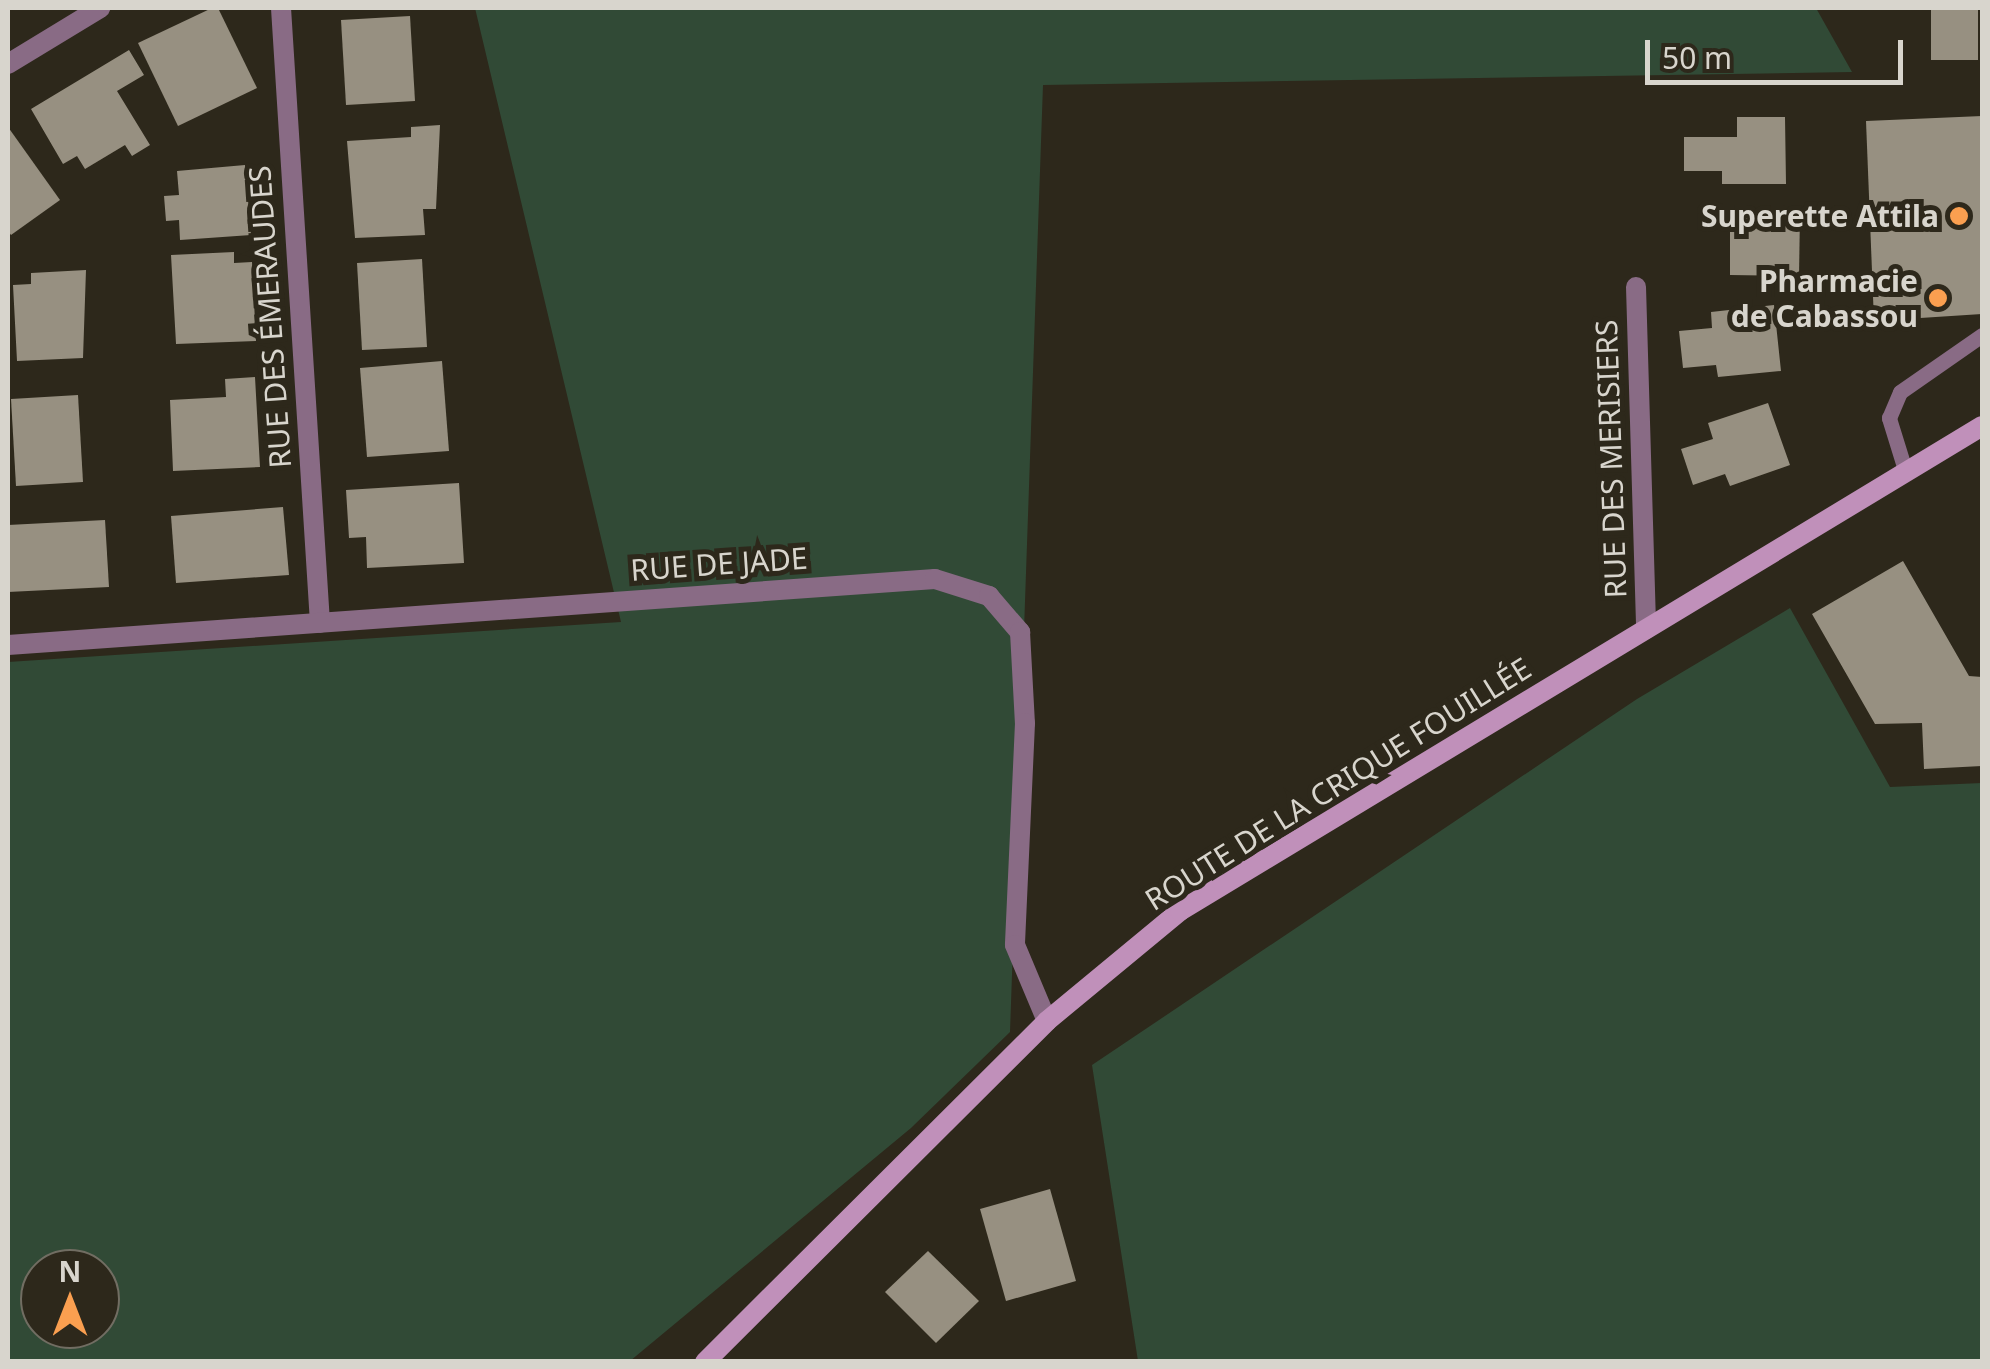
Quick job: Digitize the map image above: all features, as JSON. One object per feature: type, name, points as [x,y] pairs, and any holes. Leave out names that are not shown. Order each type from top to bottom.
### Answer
[{"type":"street","points":[[8,64],[100,8]]},
{"type":"street","name":"RUE DES ÉMERAUDES","points":[[281,8],[320,622]]},
{"type":"street","name":"RUE DES MERISIERS","points":[[1636,287],[1646,630]]},
{"type":"street","name":"ROUTE DE LA CRIQUE FOUILLÉE","points":[[706,1362],[1047,1022],[1180,911],[1982,426]]},
{"type":"street","name":"RUE DE JADE","points":[[8,644],[935,578],[988,596],[1020,632],[1025,723],[1015,946],[1047,1022]]},
{"type":"lane","points":[[1906,473],[1889,418],[1900,392],[1982,335]]},
{"type":"green space","points":[[475,8],[1816,8],[1852,72],[1043,85],[1010,1032],[911,1128],[630,1361],[8,1362],[8,662],[621,622]]},
{"type":"green space","points":[[1790,608],[1890,787],[1982,783],[1982,1361],[1138,1361],[1092,1065],[1637,699]]},
{"type":"building","points":[[218,8],[257,88],[178,126],[138,43]]},
{"type":"building","points":[[1931,8],[1978,8],[1978,60],[1931,60]]},
{"type":"building","points":[[410,16],[415,101],[346,105],[341,20]]},
{"type":"building","points":[[129,50],[144,75],[117,91],[150,145],[132,156],[125,145],[85,169],[77,156],[63,164],[31,109]]},
{"type":"building","points":[[1982,116],[1982,314],[1874,321],[1866,121]]},
{"type":"building","points":[[1737,117],[1785,117],[1786,184],[1722,184],[1722,171],[1684,171],[1684,137],[1737,137]]},
{"type":"building","points":[[440,125],[436,209],[423,209],[425,235],[355,238],[347,141],[411,137],[411,127]]},
{"type":"building","points":[[8,127],[60,200],[11,235],[8,231]]},
{"type":"building","points":[[245,165],[251,235],[180,240],[179,220],[166,221],[164,196],[179,195],[177,171]]},
{"type":"building","points":[[1730,211],[1800,212],[1799,276],[1730,275]]},
{"type":"building","points":[[234,252],[234,263],[252,262],[256,341],[176,344],[171,255]]},
{"type":"building","points":[[422,259],[427,347],[362,350],[357,263]]},
{"type":"building","points":[[86,270],[83,358],[17,361],[13,285],[31,284],[31,273]]},
{"type":"building","points":[[1774,305],[1781,371],[1718,377],[1716,365],[1683,368],[1679,331],[1712,328],[1711,312]]},
{"type":"building","points":[[442,361],[449,451],[367,457],[360,368]]},
{"type":"building","points":[[255,377],[260,467],[173,471],[170,400],[226,397],[225,379]]},
{"type":"building","points":[[78,395],[83,482],[16,486],[11,399]]},
{"type":"building","points":[[1768,403],[1790,465],[1730,486],[1725,474],[1693,485],[1681,449],[1713,439],[1708,423]]},
{"type":"building","points":[[459,483],[464,563],[367,568],[366,537],[349,538],[346,490]]},
{"type":"building","points":[[283,507],[289,575],[176,583],[171,516]]},
{"type":"building","points":[[105,520],[109,587],[8,592],[8,525]]},
{"type":"building","points":[[1903,561],[1969,676],[1982,677],[1982,766],[1924,769],[1922,723],[1875,724],[1812,614]]},
{"type":"building","points":[[1050,1189],[1076,1281],[1006,1301],[980,1209]]},
{"type":"building","points":[[928,1251],[979,1301],[936,1343],[885,1292]]},
{"type":"place","name":"Superette Attila","points":[[1959,216]]},
{"type":"place","name":"Pharmacie de Cabassou","points":[[1938,298]]}]
